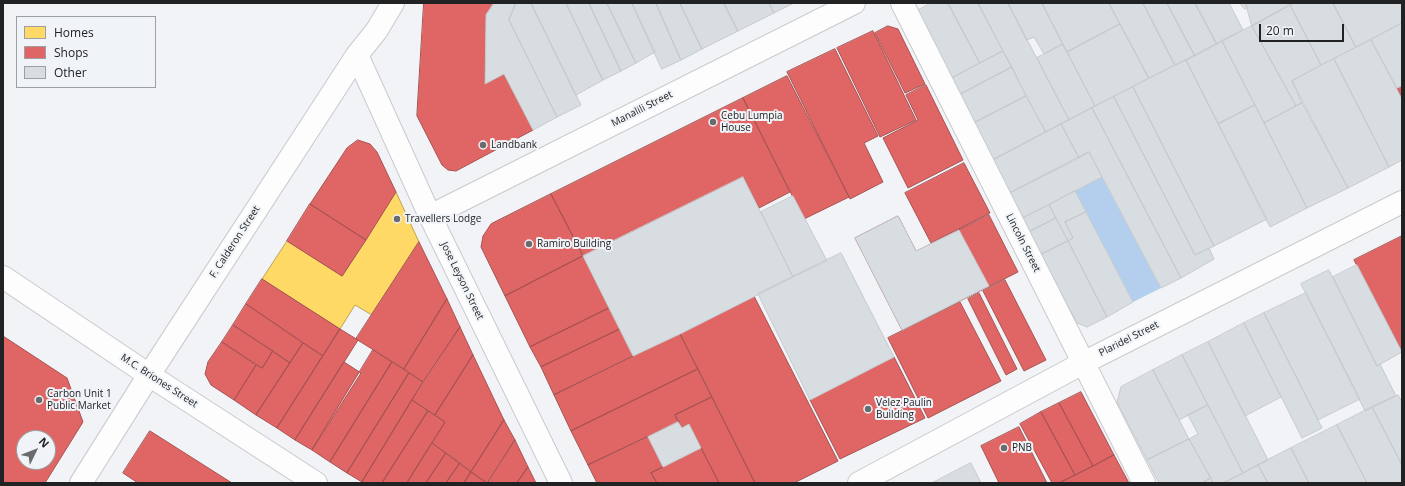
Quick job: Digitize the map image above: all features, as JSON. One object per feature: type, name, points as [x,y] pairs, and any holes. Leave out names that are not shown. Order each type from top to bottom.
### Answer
[{"type":"street","name":"F. Calderon Street","points":[[81,483],[149,375],[357,55],[377,30],[393,3]]},
{"type":"street","name":"Manalili Street","points":[[430,216],[854,3]]},
{"type":"street","name":"Lincoln Street","points":[[902,3],[1144,483]]},
{"type":"street","name":"Jose Leyson Street","points":[[357,55],[430,216],[561,483]]},
{"type":"street","name":"Plaridel Street","points":[[860,483],[1083,363],[1402,202]]},
{"type":"street","name":"M.C. Briones Street","points":[[3,277],[149,375],[316,483]]},
{"type":"shaded area","points":[[1102,177],[1161,288],[1133,302],[1075,191]]},
{"type":"building: Homes","points":[[396,192],[419,242],[372,315],[355,305],[340,329],[262,279],[287,241],[342,276]]},
{"type":"building: Shops","points":[[424,3],[494,3],[486,15],[485,84],[504,74],[533,130],[456,171],[448,170],[442,165],[417,116]]},
{"type":"building: Shops","points":[[888,26],[898,29],[925,84],[905,93],[875,33]]},
{"type":"building: Shops","points":[[873,31],[916,120],[880,137],[837,48]]},
{"type":"building: Shops","points":[[835,49],[878,136],[864,143],[883,182],[850,199],[787,72]]},
{"type":"building: Shops","points":[[787,76],[849,197],[804,219],[743,98]]},
{"type":"building: Shops","points":[[926,85],[963,160],[908,188],[883,138],[918,120],[906,95]]},
{"type":"building: Shops","points":[[1402,86],[1402,99],[1397,88]]},
{"type":"building: Shops","points":[[743,98],[790,192],[759,208],[743,177],[583,256],[551,194]]},
{"type":"building: Shops","points":[[358,140],[370,144],[377,152],[396,192],[366,240],[310,204],[347,148]]},
{"type":"building: Shops","points":[[964,163],[990,213],[931,243],[905,193]]},
{"type":"building: Shops","name":"Ramiro Building","points":[[551,194],[583,256],[505,296],[481,247],[483,236],[491,224]]},
{"type":"building: Shops","points":[[310,204],[366,240],[342,276],[287,241]]},
{"type":"building: Shops","points":[[989,215],[1018,272],[902,330],[855,238],[898,216],[916,251]]},
{"type":"building: Shops","points":[[1402,236],[1402,352],[1354,260]]},
{"type":"building: Shops","points":[[419,242],[447,299],[404,369],[356,339]]},
{"type":"building: Shops","points":[[583,256],[609,308],[530,347],[505,296]]},
{"type":"building: Shops","points":[[262,279],[340,329],[323,356],[246,304]]},
{"type":"building: Shops","points":[[1005,280],[1046,360],[1024,371],[983,291]]},
{"type":"building: Shops","points":[[979,293],[1017,369],[1006,375],[968,299]]},
{"type":"building: Shops","points":[[754,296],[838,461],[794,483],[755,483],[680,334]]},
{"type":"building: Shops","points":[[447,299],[460,327],[423,382],[404,369]]},
{"type":"building: Shops","points":[[960,302],[1001,381],[928,418],[888,338]]},
{"type":"building: Shops","points":[[246,304],[303,343],[290,363],[233,325]]},
{"type":"building: Shops","points":[[609,308],[620,329],[541,367],[530,347]]},
{"type":"building: Shops","points":[[233,325],[273,351],[262,368],[222,342]]},
{"type":"building: Shops","points":[[460,327],[473,355],[435,415],[412,400]]},
{"type":"building: Shops","points":[[340,329],[358,340],[295,440],[277,428]]},
{"type":"building: Shops","points":[[620,329],[633,356],[554,395],[541,367]]},
{"type":"building: Shops","points":[[680,334],[698,369],[571,431],[554,395]]},
{"type":"building: Shops","name":"Carbon Unit 1 Public Market","points":[[3,336],[67,378],[83,422],[56,465],[56,430],[16,430],[16,470],[53,470],[45,483],[3,483]]},
{"type":"building: Shops","points":[[222,342],[256,365],[234,400],[211,385],[205,374],[208,362]]},
{"type":"building: Shops","points":[[303,343],[323,356],[277,428],[256,415]]},
{"type":"building: Shops","points":[[373,350],[392,362],[330,462],[312,450]]},
{"type":"building: Shops","points":[[273,351],[290,363],[256,415],[234,400],[256,365],[262,368]]},
{"type":"building: Shops","points":[[473,355],[504,420],[471,472],[432,443],[445,422],[435,415]]},
{"type":"building: Shops","name":"Velez Paulin Building","points":[[894,357],[925,418],[840,459],[810,400]]},
{"type":"building: Shops","points":[[344,362],[361,373],[312,450],[295,440]]},
{"type":"building: Shops","points":[[392,362],[409,373],[347,473],[330,462]]},
{"type":"building: Shops","points":[[698,369],[712,397],[675,415],[678,422],[588,465],[571,431]]},
{"type":"building: Shops","points":[[409,373],[423,382],[362,482],[347,473]]},
{"type":"building: Shops","points":[[1081,392],[1114,455],[1093,466],[1059,403]]},
{"type":"building: Shops","points":[[712,397],[755,483],[719,483],[689,424],[682,428],[675,415]]},
{"type":"building: Shops","points":[[412,400],[428,411],[382,483],[363,483],[362,482]]},
{"type":"building: Shops","points":[[1059,403],[1093,466],[1075,475],[1041,412]]},
{"type":"building: Shops","points":[[428,411],[445,422],[407,483],[382,483]]},
{"type":"building: Shops","points":[[1041,412],[1075,475],[1059,483],[1052,483],[1020,424]]},
{"type":"building: Shops","points":[[504,420],[515,440],[487,483],[471,472]]},
{"type":"building: Shops","points":[[1019,427],[1047,483],[999,483],[981,446]]},
{"type":"building: Shops","points":[[150,431],[232,483],[138,483],[123,473]]},
{"type":"building: Shops","points":[[648,437],[663,467],[651,473],[657,483],[597,483],[588,465]]},
{"type":"building: Shops","points":[[515,440],[528,467],[517,483],[488,483]]},
{"type":"building: Shops","points":[[432,443],[446,453],[426,483],[407,483]]},
{"type":"building: Shops","points":[[701,448],[719,483],[657,483],[651,473]]},
{"type":"building: Shops","points":[[446,453],[460,463],[446,483],[426,483]]},
{"type":"building: Shops","points":[[1114,455],[1129,483],[1059,483],[1093,466]]},
{"type":"building: Shops","points":[[460,463],[471,472],[464,483],[446,483]]},
{"type":"building: Shops","points":[[528,467],[536,483],[517,483]]},
{"type":"building: Shops","points":[[471,472],[487,483],[464,483]]},
{"type":"building: Other","points":[[494,3],[516,3],[509,20],[557,117],[533,130],[504,74],[485,84],[486,15]]},
{"type":"building: Other","points":[[516,3],[531,3],[581,105],[557,117],[509,20]]},
{"type":"building: Other","points":[[531,3],[566,3],[603,80],[576,95]]},
{"type":"building: Other","points":[[566,3],[589,3],[621,71],[603,80]]},
{"type":"building: Other","points":[[589,3],[607,3],[636,63],[621,71]]},
{"type":"building: Other","points":[[607,3],[632,3],[655,52],[636,63]]},
{"type":"building: Other","points":[[632,3],[656,3],[681,60],[662,69]]},
{"type":"building: Other","points":[[656,3],[680,3],[702,49],[681,60]]},
{"type":"building: Other","points":[[680,3],[724,3],[738,31],[702,49]]},
{"type":"building: Other","points":[[724,3],[769,3],[774,13],[738,31]]},
{"type":"building: Other","points":[[769,3],[794,3],[774,13]]},
{"type":"building: Other","points":[[931,3],[948,3],[980,63],[948,80],[913,13]]},
{"type":"building: Other","points":[[948,3],[978,3],[1003,51],[980,63]]},
{"type":"building: Other","points":[[978,3],[1008,3],[1069,120],[1046,132]]},
{"type":"building: Other","points":[[1008,3],[1042,3],[1063,44],[1044,54],[1034,37],[1027,40]]},
{"type":"building: Other","points":[[1042,3],[1109,3],[1120,24],[1067,52]]},
{"type":"building: Other","points":[[1109,3],[1143,3],[1175,65],[1149,78]]},
{"type":"building: Other","points":[[1143,3],[1167,3],[1195,56],[1175,65]]},
{"type":"building: Other","points":[[1167,3],[1195,3],[1217,44],[1195,56]]},
{"type":"building: Other","points":[[1195,3],[1229,3],[1243,30],[1217,44]]},
{"type":"building: Other","points":[[1240,3],[1246,3],[1247,8],[1245,9]]},
{"type":"building: Other","points":[[1246,3],[1294,3],[1252,26]]},
{"type":"building: Other","points":[[1294,3],[1333,3],[1356,47],[1321,65],[1290,5]]},
{"type":"building: Other","points":[[1333,3],[1402,3],[1402,23],[1356,47]]},
{"type":"building: Other","points":[[1290,5],[1321,65],[1292,81],[1302,103],[1296,106],[1252,26]]},
{"type":"building: Other","points":[[1402,23],[1402,86],[1397,88],[1371,40]]},
{"type":"building: Other","points":[[1120,24],[1149,78],[1095,106],[1067,52]]},
{"type":"building: Other","points":[[1252,26],[1296,106],[1264,123],[1222,41]]},
{"type":"building: Other","points":[[1371,40],[1402,99],[1402,160],[1389,167],[1334,59]]},
{"type":"building: Other","points":[[1222,41],[1255,105],[1218,124],[1186,60]]},
{"type":"building: Other","points":[[1063,44],[1095,106],[1069,120],[1037,58]]},
{"type":"building: Other","points":[[1003,51],[1012,67],[957,96],[948,80]]},
{"type":"building: Other","points":[[1334,59],[1389,167],[1348,188],[1292,81]]},
{"type":"building: Other","points":[[1186,60],[1267,219],[1214,246],[1133,87]]},
{"type":"building: Other","points":[[1012,67],[1026,96],[972,124],[957,96]]},
{"type":"building: Other","points":[[1133,87],[1214,246],[1195,255],[1114,97]]},
{"type":"building: Other","points":[[1026,96],[1046,132],[991,161],[972,124]]},
{"type":"building: Other","points":[[1114,97],[1195,255],[1209,248],[1214,259],[1181,278],[1092,108]]},
{"type":"building: Other","points":[[1302,103],[1348,188],[1307,208],[1264,123]]},
{"type":"building: Other","points":[[1255,105],[1307,208],[1270,227],[1218,124]]},
{"type":"building: Other","points":[[1092,108],[1181,278],[1161,288],[1089,152],[1079,158],[1061,124]]},
{"type":"building: Other","points":[[1061,124],[1079,158],[1008,194],[991,161]]},
{"type":"building: Other","points":[[1089,152],[1102,177],[1021,219],[1008,194]]},
{"type":"building: Other","points":[[743,177],[793,277],[633,356],[583,256]]},
{"type":"building: Other","points":[[1075,191],[1086,212],[1065,222],[1073,238],[1068,241],[1049,205]]},
{"type":"building: Other","points":[[793,196],[827,261],[793,277],[761,212]]},
{"type":"building: Other","points":[[1049,205],[1056,218],[1029,232],[1021,219]]},
{"type":"building: Other","points":[[1086,212],[1133,302],[1107,317],[1068,241],[1073,238],[1065,222]]},
{"type":"building: Other","points":[[898,216],[916,251],[959,230],[989,286],[902,330],[855,238]]},
{"type":"building: Other","points":[[1056,218],[1068,241],[1040,255],[1029,232]]},
{"type":"building: Other","points":[[1068,241],[1107,317],[1087,327],[1077,323],[1040,255]]},
{"type":"building: Other","points":[[841,253],[894,357],[810,400],[758,294]]},
{"type":"building: Other","points":[[1357,265],[1402,352],[1377,366],[1333,277]]},
{"type":"building: Other","points":[[1329,270],[1377,366],[1380,364],[1396,396],[1365,411],[1301,284]]},
{"type":"building: Other","points":[[1306,293],[1360,399],[1318,420],[1264,313]]},
{"type":"building: Other","points":[[1264,313],[1322,428],[1302,438],[1244,323]]},
{"type":"building: Other","points":[[1244,323],[1281,397],[1245,416],[1208,342]]},
{"type":"building: Other","points":[[1208,342],[1268,460],[1243,473],[1182,355]]},
{"type":"building: Other","points":[[1182,355],[1208,405],[1179,420],[1153,370]]},
{"type":"building: Other","points":[[1153,370],[1189,439],[1147,460],[1117,402],[1121,387]]},
{"type":"building: Other","points":[[1398,395],[1402,402],[1402,465],[1372,407]]},
{"type":"building: Other","points":[[1208,405],[1243,473],[1223,483],[1213,483],[1189,439],[1198,434],[1188,415]]},
{"type":"building: Other","points":[[1372,407],[1402,465],[1402,483],[1367,483],[1337,425]]},
{"type":"building: Other","points":[[678,422],[682,428],[689,424],[701,448],[663,467],[648,437]]},
{"type":"building: Other","points":[[1337,425],[1367,483],[1309,483],[1291,448]]},
{"type":"building: Other","points":[[1189,439],[1211,478],[1202,483],[1159,483],[1147,460]]},
{"type":"building: Other","points":[[1291,448],[1309,483],[1268,483],[1258,465]]},
{"type":"building: Other","points":[[971,463],[981,483],[932,483]]},
{"type":"building: Other","points":[[1258,465],[1268,483],[1223,483],[1243,473]]},
{"type":"building: Other","points":[[1211,478],[1213,483],[1202,483]]},
{"type":"place","name":"Cebu Lumpia House","points":[[713,122]]},
{"type":"place","name":"Landbank","points":[[483,145]]},
{"type":"place","name":"Travellers Lodge","points":[[397,219]]},
{"type":"place","name":"Ramiro Building","points":[[529,244]]},
{"type":"place","name":"Carbon Unit 1 Public Market","points":[[39,400]]},
{"type":"place","name":"Velez Paulin Building","points":[[868,409]]},
{"type":"place","name":"PNB","points":[[1004,448]]}]
